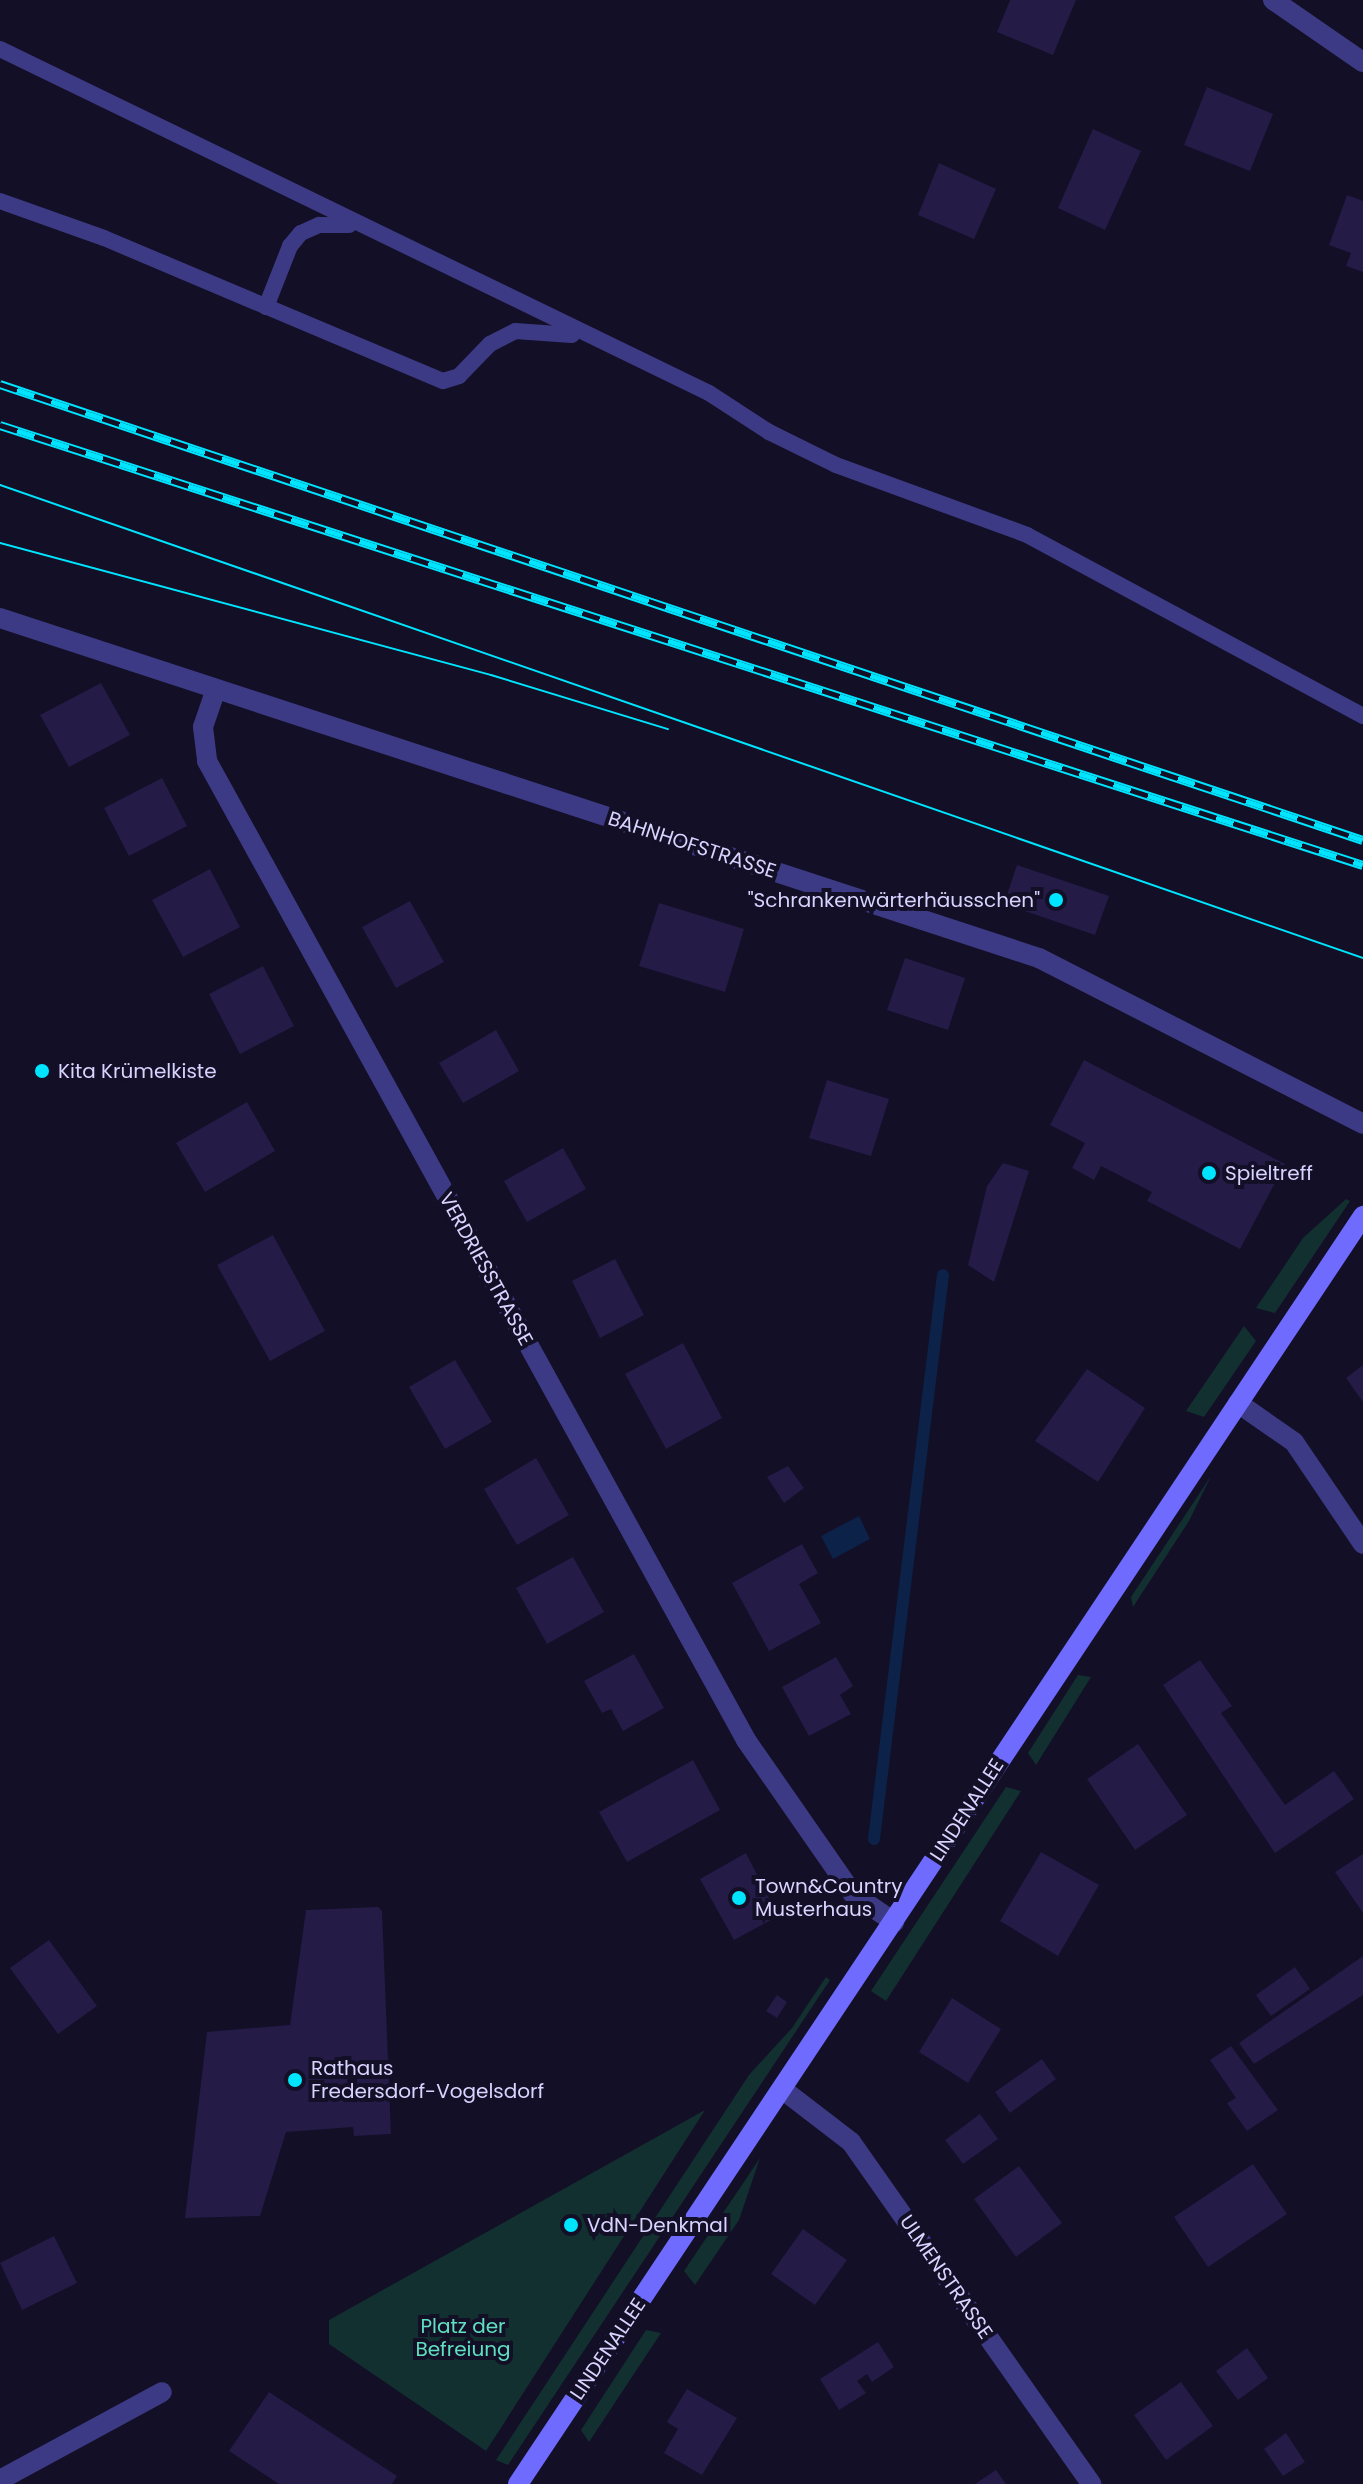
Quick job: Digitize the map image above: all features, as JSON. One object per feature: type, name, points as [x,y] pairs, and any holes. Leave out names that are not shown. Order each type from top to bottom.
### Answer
[{"type":"street","points":[[1273,0],[1363,62]]},
{"type":"street","name":"BAHNHOFSTRASSE","points":[[0,618],[1039,958],[1363,1124]]},
{"type":"street","name":"VERDRIESSTRASSE","points":[[216,689],[203,727],[207,761],[746,1740],[853,1894],[894,1922]]},
{"type":"street","name":"LINDENALLEE","points":[[518,2484],[1363,1216]]},
{"type":"street","points":[[1238,1403],[1294,1442],[1363,1544]]},
{"type":"street","name":"ULMENSTRASSE","points":[[782,2089],[851,2142],[1091,2484]]},
{"type":"street","points":[[0,2480],[162,2392]]},
{"type":"lane","points":[[0,49],[709,393],[769,432],[836,465],[1027,535],[1363,716]]},
{"type":"lane","points":[[0,201],[443,381],[459,376],[490,344],[515,331],[554,331],[601,342]]},
{"type":"lane","points":[[266,307],[290,246],[301,233],[342,223],[366,229]]},
{"type":"green space","points":[[1346,1199],[1350,1201],[1275,1313],[1256,1308],[1303,1238]]},
{"type":"green space","points":[[1244,1326],[1256,1341],[1204,1417],[1186,1411]]},
{"type":"green space","points":[[1211,1476],[1189,1521],[1133,1607],[1131,1597]]},
{"type":"green space","points":[[1078,1675],[1091,1677],[1036,1765],[1028,1753]]},
{"type":"green space","points":[[1006,1787],[1021,1791],[886,2001],[871,1991]]},
{"type":"green space","points":[[826,1977],[830,1980],[508,2465],[496,2460],[749,2075],[792,2028]]},
{"type":"green space","name":"Platz der Befreiung","points":[[705,2110],[486,2451],[329,2344],[329,2320]]},
{"type":"green space","points":[[760,2158],[739,2220],[695,2285],[684,2271]]},
{"type":"green space","points":[[646,2330],[661,2333],[589,2442],[581,2430]]},
{"type":"water","points":[[859,1516],[870,1539],[833,1559],[821,1536]]},
{"type":"building","points":[[1010,0],[1076,0],[1053,55],[997,32]]},
{"type":"building","points":[[1207,87],[1273,114],[1250,171],[1184,145]]},
{"type":"building","points":[[1093,129],[1141,151],[1105,230],[1058,208]]},
{"type":"building","points":[[939,163],[996,189],[974,239],[918,215]]},
{"type":"building","points":[[1347,195],[1363,201],[1363,272],[1346,266],[1351,253],[1329,245]]},
{"type":"building","points":[[101,683],[130,735],[69,767],[40,715]]},
{"type":"building","points":[[162,778],[187,826],[129,856],[104,808]]},
{"type":"building","name":"\"Schrankenwärterhäusschen\"","points":[[1017,865],[1109,896],[1095,935],[1004,904]]},
{"type":"building","points":[[210,869],[240,927],[183,957],[152,900]]},
{"type":"building","points":[[410,901],[444,962],[396,988],[362,927]]},
{"type":"building","points":[[659,903],[744,929],[725,992],[639,966]]},
{"type":"building","points":[[905,958],[965,978],[948,1030],[887,1010]]},
{"type":"building","points":[[263,966],[294,1026],[240,1054],[209,994]]},
{"type":"building","points":[[496,1030],[519,1071],[463,1103],[439,1063]]},
{"type":"building","points":[[1084,1060],[1285,1164],[1240,1249],[1147,1201],[1152,1192],[1101,1166],[1094,1180],[1072,1168],[1085,1143],[1050,1125]]},
{"type":"building","points":[[827,1080],[889,1099],[871,1156],[809,1138]]},
{"type":"building","points":[[247,1102],[275,1151],[205,1192],[176,1143]]},
{"type":"building","points":[[563,1148],[586,1189],[527,1222],[504,1181]]},
{"type":"building","points":[[1003,1163],[1029,1171],[994,1282],[968,1265],[987,1186]]},
{"type":"building","points":[[273,1235],[325,1331],[270,1361],[217,1265]]},
{"type":"building","points":[[615,1259],[644,1315],[600,1338],[572,1281]]},
{"type":"building","points":[[683,1343],[722,1418],[666,1449],[625,1374]]},
{"type":"building","points":[[455,1360],[492,1422],[445,1449],[409,1387]]},
{"type":"building","points":[[1363,1365],[1363,1402],[1346,1378]]},
{"type":"building","points":[[1087,1369],[1145,1408],[1098,1482],[1035,1441]]},
{"type":"building","points":[[536,1458],[569,1515],[517,1545],[484,1489]]},
{"type":"building","points":[[788,1466],[804,1488],[784,1503],[767,1477]]},
{"type":"building","points":[[802,1544],[818,1573],[799,1584],[821,1623],[769,1651],[732,1583]]},
{"type":"building","points":[[573,1557],[604,1612],[547,1644],[516,1588]]},
{"type":"building","points":[[634,1654],[664,1708],[623,1731],[611,1709],[602,1713],[584,1681]]},
{"type":"building","points":[[836,1657],[853,1686],[840,1695],[851,1714],[809,1736],[782,1687]]},
{"type":"building","points":[[1200,1660],[1232,1706],[1221,1713],[1285,1805],[1334,1771],[1354,1799],[1275,1853],[1163,1685]]},
{"type":"building","points":[[1138,1744],[1187,1815],[1135,1850],[1087,1779]]},
{"type":"building","points":[[693,1760],[720,1810],[627,1862],[599,1812]]},
{"type":"building","points":[[1041,1852],[1099,1885],[1058,1956],[1000,1921]]},
{"type":"building","name":"Town&Country Musterhaus","points":[[746,1853],[778,1916],[734,1940],[700,1879]]},
{"type":"building","points":[[1363,1854],[1363,1913],[1335,1872]]},
{"type":"building","name":"Rathaus Fredersdorf-Vogelsdorf","points":[[378,1907],[382,1911],[391,2134],[354,2136],[353,2127],[286,2132],[260,2216],[185,2218],[207,2032],[290,2025],[306,1910]]},
{"type":"building","points":[[49,1940],[97,2006],[58,2034],[10,1968]]},
{"type":"building","points":[[1363,1956],[1363,1995],[1254,2064],[1239,2043]]},
{"type":"building","points":[[1295,1967],[1310,1989],[1271,2016],[1256,1995]]},
{"type":"building","points":[[777,1995],[787,2002],[777,2018],[766,2011]]},
{"type":"building","points":[[952,1998],[1001,2029],[968,2083],[919,2052]]},
{"type":"building","points":[[1231,2046],[1278,2110],[1247,2131],[1227,2103],[1236,2098],[1210,2060]]},
{"type":"building","points":[[1042,2059],[1056,2079],[1010,2113],[995,2092]]},
{"type":"building","points":[[980,2114],[998,2139],[963,2164],[945,2140]]},
{"type":"building","points":[[1253,2164],[1287,2214],[1208,2267],[1174,2217]]},
{"type":"building","points":[[1019,2166],[1062,2223],[1016,2257],[974,2199]]},
{"type":"building","points":[[803,2229],[847,2260],[815,2305],[771,2274]]},
{"type":"building","points":[[54,2236],[77,2283],[22,2310],[0,2263]]},
{"type":"building","points":[[878,2342],[894,2367],[872,2382],[867,2374],[857,2381],[866,2393],[839,2410],[820,2379]]},
{"type":"building","points":[[1247,2348],[1268,2378],[1238,2400],[1216,2371]]},
{"type":"building","points":[[1181,2382],[1213,2426],[1166,2460],[1134,2415]]},
{"type":"building","points":[[687,2389],[737,2418],[702,2475],[664,2453],[678,2429],[667,2422]]},
{"type":"building","points":[[269,2392],[397,2476],[392,2484],[279,2484],[229,2451]]},
{"type":"building","points":[[1286,2433],[1305,2462],[1283,2476],[1264,2449]]},
{"type":"building","points":[[996,2470],[1006,2484],[975,2484]]},
{"type":"waterway","points":[[874,1839],[943,1275]]},
{"type":"tram line","points":[[0,485],[1363,958]]},
{"type":"tram line","points":[[0,543],[491,675],[668,729]]},
{"type":"railway","points":[[0,384],[1363,840]]},
{"type":"railway","points":[[0,425],[1363,865]]},
{"type":"place","name":"\"Schrankenwärterhäusschen\"","points":[[1056,900]]},
{"type":"place","name":"Kita Krümelkiste","points":[[42,1071]]},
{"type":"place","name":"Spieltreff","points":[[1209,1173]]},
{"type":"place","name":"Town&Country Musterhaus","points":[[739,1898]]},
{"type":"place","name":"Rathaus Fredersdorf-Vogelsdorf","points":[[295,2080]]},
{"type":"place","name":"VdN-Denkmal","points":[[571,2225]]}]
